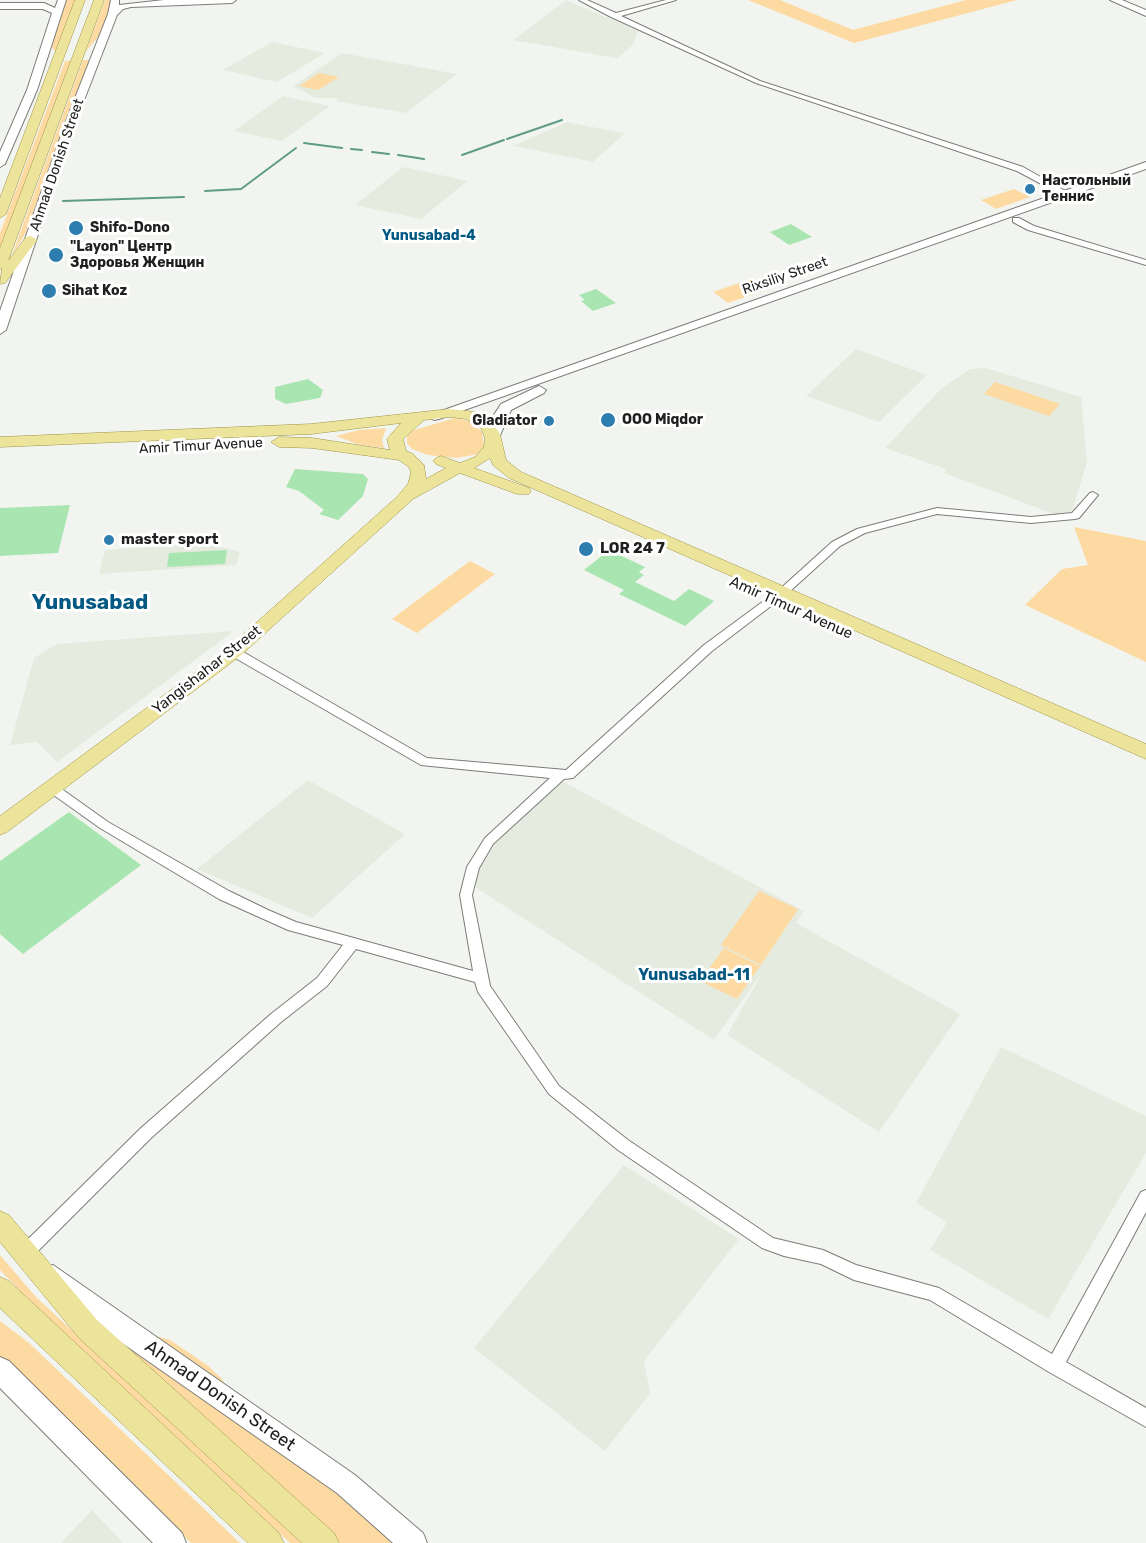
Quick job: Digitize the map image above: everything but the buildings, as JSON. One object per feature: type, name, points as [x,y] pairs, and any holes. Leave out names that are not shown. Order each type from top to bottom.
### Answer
[{"type":"main road","points":[[28,5],[57,0]]},
{"type":"main road","points":[[0,164],[32,90],[45,45],[62,0]]},
{"type":"main road","points":[[0,214],[80,0]]},
{"type":"main road","name":"Ahmad Donish Street","points":[[0,265],[99,0]]},
{"type":"main road","name":"Ahmad Donish Street","points":[[0,330],[113,14],[115,0]]},
{"type":"main road","points":[[125,0],[159,0]]},
{"type":"main road","points":[[113,14],[118,8],[131,4],[232,0]]},
{"type":"main road","points":[[1114,0],[1146,13]]},
{"type":"main road","points":[[0,6],[49,7],[57,12]]},
{"type":"main road","points":[[45,45],[49,52],[61,55],[79,54],[99,49]]},
{"type":"main road","points":[[0,171],[28,140]]},
{"type":"main road","name":"Rixsiliy Street","points":[[434,416],[590,366],[972,231],[1065,193],[1146,165]]},
{"type":"main road","name":"Rixsiliy Street","points":[[972,231],[1016,220],[1146,174]]},
{"type":"main road","points":[[0,280],[31,240]]},
{"type":"main road","name":"Rixsiliy Street","points":[[491,445],[500,414],[513,401],[590,366]]},
{"type":"main road","name":"Amir Timur Avenue","points":[[99,444],[311,429],[456,413],[474,416],[487,425],[491,445],[499,462],[512,473],[1146,764]]},
{"type":"main road","name":"Amir Timur Avenue","points":[[402,456],[395,445],[397,434],[409,424],[434,416]]},
{"type":"main road","name":"Amir Timur Avenue","points":[[1,445],[290,442],[441,461],[468,461],[491,445]]},
{"type":"main road","points":[[441,461],[463,468],[477,462],[491,445]]},
{"type":"main road","name":"Yangishahar Street","points":[[0,827],[234,652],[403,500],[416,484],[419,472],[413,462],[402,456]]},
{"type":"main road","name":"Amir Timur Avenue","points":[[463,468],[503,482],[778,596],[1146,752]]},
{"type":"main road","name":"Yangishahar Street","points":[[403,500],[442,475],[463,468]]},
{"type":"main road","name":"Ahmad Donish Street","points":[[0,1223],[88,1329],[324,1543]]},
{"type":"main road","name":"Ahmad Donish Street","points":[[24,1254],[114,1323],[346,1484],[413,1543]]},
{"type":"main road","points":[[0,1290],[270,1543]]},
{"type":"main road","points":[[0,1370],[172,1543]]},
{"type":"street","points":[[582,0],[758,82],[1020,169],[1065,193]]},
{"type":"street","points":[[613,16],[672,0]]},
{"type":"street","points":[[1016,220],[1031,228],[1146,263]]},
{"type":"street","points":[[234,652],[425,762],[569,775],[708,648],[778,596],[836,544],[883,523],[937,511],[1031,520],[1075,516],[1093,495]]},
{"type":"street","points":[[562,774],[489,841],[470,875],[466,895],[479,978],[489,997],[554,1090],[622,1145],[753,1234],[784,1249],[823,1257],[854,1272],[933,1293],[1146,1418]]},
{"type":"street","points":[[52,788],[104,825],[224,895],[293,926],[479,978]]},
{"type":"street","points":[[24,1254],[146,1133],[276,1018],[322,982],[353,943]]},
{"type":"street","points":[[1055,1366],[1146,1197]]},
{"type":"shaded area","points":[[67,0],[76,0],[56,52],[51,46]]},
{"type":"shaded area","points":[[105,0],[112,0],[110,7],[99,36],[86,51]]},
{"type":"shaded area","points":[[566,0],[638,31],[633,45],[617,58],[513,40]]},
{"type":"shaded area","points":[[748,0],[780,0],[853,30],[966,0],[1017,0],[854,43]]},
{"type":"shaded area","points":[[272,42],[325,53],[277,82],[223,70]]},
{"type":"shaded area","points":[[342,53],[457,74],[406,113],[336,101],[338,98],[315,98],[293,86]]},
{"type":"shaded area","points":[[71,60],[0,249],[0,233],[65,61]]},
{"type":"shaded area","points":[[83,60],[89,60],[25,234],[12,255]]},
{"type":"shaded area","points":[[319,73],[339,77],[318,90],[299,86]]},
{"type":"shaded area","points":[[283,96],[330,106],[282,141],[234,131]]},
{"type":"shaded area","points":[[567,122],[625,133],[593,162],[513,146]]},
{"type":"shaded area","points":[[403,167],[467,181],[421,219],[355,205]]},
{"type":"shaded area","points":[[1014,189],[1030,197],[996,209],[981,200]]},
{"type":"shaded area","points":[[751,279],[766,290],[728,303],[713,292]]},
{"type":"shaded area","points":[[856,349],[927,375],[879,422],[806,396]]},
{"type":"shaded area","points":[[986,368],[1081,397],[1087,462],[1072,511],[1054,514],[944,473],[946,469],[885,448],[941,389],[970,369]]},
{"type":"shaded area","points":[[995,382],[1060,404],[1049,416],[984,394]]},
{"type":"shaded area","points":[[455,418],[472,422],[482,432],[484,447],[478,454],[457,458],[428,455],[412,449],[407,443],[407,436],[414,430]]},
{"type":"shaded area","points":[[386,428],[382,440],[384,448],[357,444],[336,436],[359,430]]},
{"type":"shaded area","points":[[1074,527],[1146,541],[1146,662],[1025,605],[1062,569],[1088,565]]},
{"type":"shaded area","points":[[207,543],[240,552],[236,565],[99,574],[105,550]]},
{"type":"shaded area","points":[[470,561],[495,574],[417,633],[392,619]]},
{"type":"shaded area","points":[[234,631],[57,762],[37,742],[10,745],[34,658],[57,644]]},
{"type":"shaded area","points":[[308,780],[405,834],[312,918],[197,869]]},
{"type":"shaded area","points":[[560,780],[804,911],[796,923],[960,1014],[879,1132],[727,1035],[764,970],[714,1040],[470,884],[495,844]]},
{"type":"shaded area","points":[[759,891],[798,909],[761,965],[721,945]]},
{"type":"shaded area","points":[[724,948],[760,966],[737,999],[700,981]]},
{"type":"shaded area","points":[[1001,1047],[1146,1116],[1146,1153],[1048,1319],[930,1250],[947,1222],[916,1203]]},
{"type":"shaded area","points":[[624,1165],[739,1239],[644,1361],[650,1393],[605,1451],[474,1348]]},
{"type":"shaded area","points":[[0,1255],[36,1297],[303,1543],[290,1543],[31,1302],[0,1270]]},
{"type":"shaded area","points":[[0,1321],[29,1343],[240,1543],[191,1543],[0,1357]]},
{"type":"shaded area","points":[[95,1324],[236,1417],[371,1517],[400,1543],[340,1543]]},
{"type":"shaded area","points":[[141,1332],[170,1340],[207,1365],[222,1379],[228,1390]]},
{"type":"shaded area","points":[[92,1510],[123,1543],[61,1543]]},
{"type":"waterway","points":[[507,139],[562,120]]},
{"type":"waterway","points":[[462,155],[504,140]]},
{"type":"waterway","points":[[304,143],[342,148]]},
{"type":"waterway","points":[[205,191],[241,189],[296,148]]},
{"type":"waterway","points":[[351,149],[362,150]]},
{"type":"waterway","points":[[372,152],[389,154]]},
{"type":"waterway","points":[[398,155],[424,159]]},
{"type":"waterway","points":[[63,201],[184,197]]},
{"type":"place","name":"Настольный Теннис","points":[[1030,189]]},
{"type":"place","name":"Shifo-Dono","points":[[76,228]]},
{"type":"place","name":"\"Layon\" Центр Здоровья Женщин","points":[[56,255]]},
{"type":"place","name":"Sihat Koz","points":[[49,291]]},
{"type":"place","name":"OOO Miqdor","points":[[608,420]]},
{"type":"place","name":"Gladiator","points":[[549,421]]},
{"type":"place","name":"master sport","points":[[109,540]]},
{"type":"place","name":"LOR 24 7","points":[[586,549]]},
{"type":"district","name":"Yunusabad-4","points":[[429,236]]},
{"type":"district","name":"Yunusabad","points":[[90,603]]},
{"type":"district","name":"Yunusabad-11","points":[[694,975]]}]
